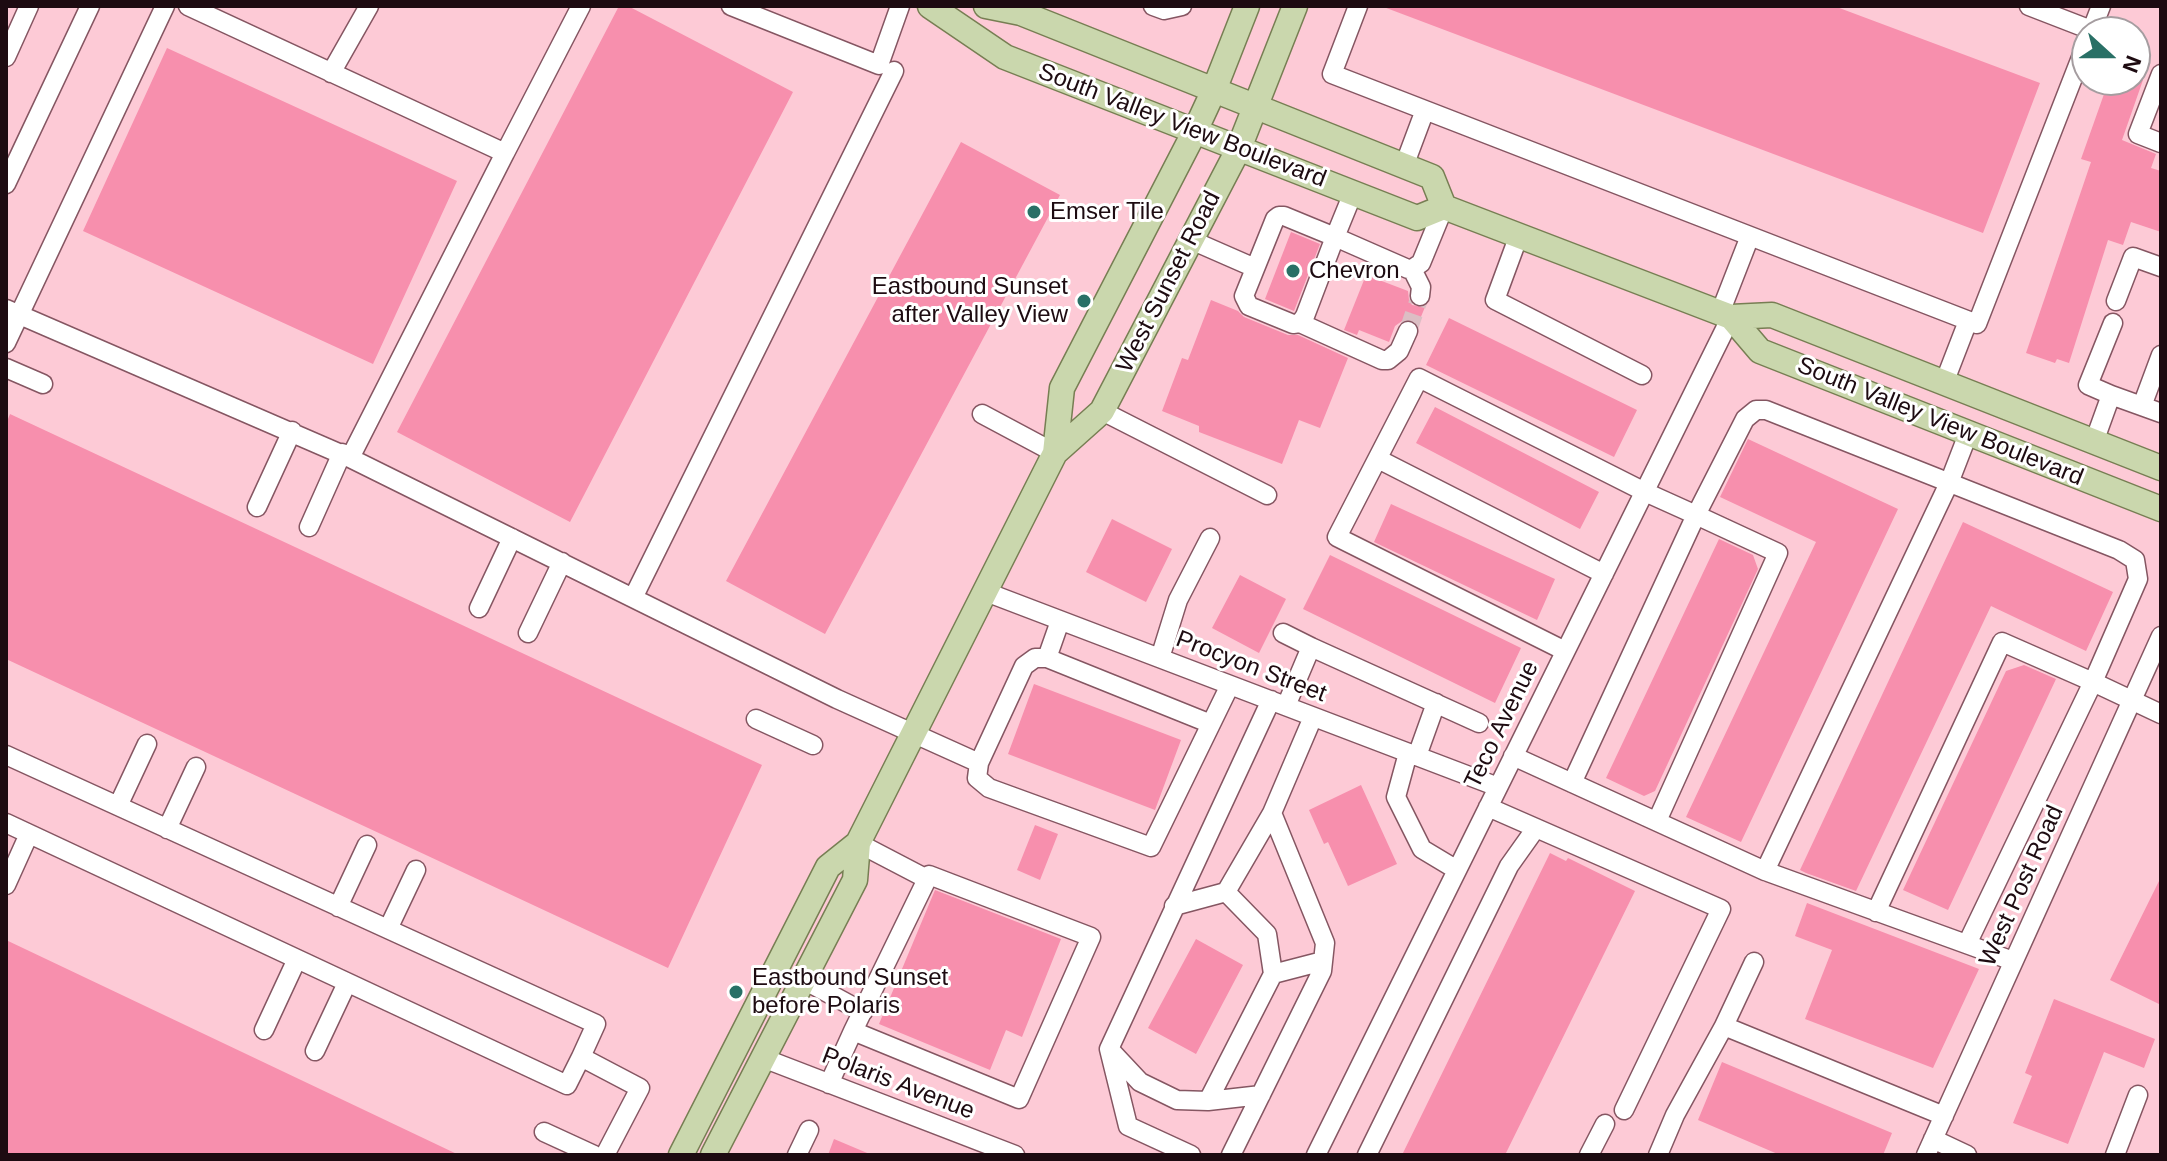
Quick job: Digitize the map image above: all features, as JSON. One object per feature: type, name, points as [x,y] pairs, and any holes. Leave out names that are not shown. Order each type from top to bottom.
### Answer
[{"type":"main road","name":"South Valley View Boulevard","points":[[930,6],[1005,57],[1417,218],[1444,207],[1725,315],[1772,315],[2161,468]]},
{"type":"main road","name":"South Valley View Boulevard","points":[[986,6],[1021,13],[1432,177],[1444,207]]},
{"type":"main road","name":"West Sunset Road","points":[[713,1155],[855,880],[858,843],[1055,453],[1062,388],[1195,131],[1247,6]]},
{"type":"main road","name":"West Sunset Road","points":[[1055,453],[1102,411],[1239,148],[1295,6]]},
{"type":"main road","name":"South Valley View Boulevard","points":[[1725,315],[1760,351],[2161,509]]},
{"type":"main road","name":"West Sunset Road","points":[[681,1155],[828,867],[858,843]]},
{"type":"street","points":[[6,57],[29,6]]},
{"type":"street","points":[[6,184],[90,6]]},
{"type":"street","points":[[6,343],[13,312],[165,6]]},
{"type":"street","points":[[188,6],[219,12],[331,73],[505,153]]},
{"type":"street","points":[[331,73],[369,6]]},
{"type":"street","points":[[309,527],[581,6]]},
{"type":"street","points":[[731,6],[879,65],[900,6]]},
{"type":"street","points":[[1153,6],[1164,10],[1182,6]]},
{"type":"street","points":[[1358,6],[1332,74],[1977,324],[2071,84]]},
{"type":"street","points":[[2029,6],[2071,26]]},
{"type":"street","points":[[633,598],[894,71]]},
{"type":"street","points":[[2161,74],[2138,134],[2161,143]]},
{"type":"street","points":[[1404,166],[1425,110]]},
{"type":"street","points":[[1300,323],[1353,193]]},
{"type":"street","points":[[1412,269],[1421,263],[1444,207]]},
{"type":"street","points":[[1408,331],[1399,351],[1388,360],[1382,360],[1300,323],[1293,324],[1249,306],[1244,296],[1275,219],[1279,216],[1412,269],[1421,287],[1420,296]]},
{"type":"street","points":[[1519,235],[1495,300],[1642,375]]},
{"type":"street","name":"Teco Avenue","points":[[1316,1155],[1645,492],[1725,315],[1750,236]]},
{"type":"street","points":[[1191,240],[1255,268]]},
{"type":"street","points":[[2116,301],[2133,257],[2161,267]]},
{"type":"street","points":[[13,312],[346,455],[837,699],[979,763]]},
{"type":"street","points":[[1944,383],[1968,321]]},
{"type":"street","points":[[2113,323],[2088,385],[2161,413]]},
{"type":"street","points":[[2142,406],[2161,355]]},
{"type":"street","points":[[6,368],[43,384]]},
{"type":"street","points":[[1565,651],[1337,537],[1419,378],[1645,492],[1778,553],[1657,821]]},
{"type":"street","points":[[2094,442],[2111,395]]},
{"type":"street","points":[[1572,783],[1696,515],[1745,419],[1756,410],[1766,410],[2119,550],[2135,560],[2138,579],[2093,682],[1967,944]]},
{"type":"street","points":[[1102,411],[1267,495]]},
{"type":"street","points":[[982,414],[1055,453]]},
{"type":"street","points":[[257,507],[292,431]]},
{"type":"street","points":[[1765,871],[1949,483],[1968,434]]},
{"type":"street","points":[[1378,459],[1604,574]]},
{"type":"street","points":[[479,608],[512,538]]},
{"type":"street","points":[[1160,658],[1178,600],[1210,538]]},
{"type":"street","points":[[528,633],[562,562]]},
{"type":"street","name":"Procyon Street","points":[[986,592],[1498,787]]},
{"type":"street","points":[[1047,658],[1060,621]]},
{"type":"street","points":[[1283,633],[1479,723]]},
{"type":"street","name":"West Post Road","points":[[1930,1147],[2161,636]]},
{"type":"street","points":[[1876,912],[2002,642],[2161,714]]},
{"type":"street","points":[[1191,1155],[1128,1126],[1109,1049],[1190,871],[1278,703],[1311,647]]},
{"type":"street","points":[[1211,724],[1047,658],[1035,658],[1024,666],[979,763],[977,778],[989,788],[1151,847],[1211,724],[1230,685]]},
{"type":"street","points":[[1436,703],[1396,797],[1422,849],[1457,870]]},
{"type":"street","points":[[1174,906],[1226,892],[1272,813],[1313,717]]},
{"type":"street","points":[[756,719],[813,745]]},
{"type":"street","points":[[118,806],[147,744]]},
{"type":"street","points":[[6,755],[596,1024],[567,1085],[6,823]]},
{"type":"street","points":[[1513,756],[1765,871],[2013,961]]},
{"type":"street","points":[[167,829],[196,767]]},
{"type":"street","points":[[1488,807],[1721,909],[1624,1110]]},
{"type":"street","points":[[1231,1155],[1322,971],[1325,943],[1272,813]]},
{"type":"street","points":[[1367,1155],[1509,866],[1536,828]]},
{"type":"street","points":[[6,885],[29,834]]},
{"type":"street","points":[[858,843],[927,879]]},
{"type":"street","points":[[338,907],[367,845]]},
{"type":"street","points":[[388,929],[416,870]]},
{"type":"street","points":[[829,1084],[853,1031],[929,875],[1091,937],[1019,1099],[853,1031]]},
{"type":"street","points":[[1208,1101],[1273,974],[1267,934],[1226,892]]},
{"type":"street","points":[[264,1030],[297,959]]},
{"type":"street","points":[[1273,974],[1323,961]]},
{"type":"street","points":[[1658,1155],[1675,1115],[1724,1026],[1754,962]]},
{"type":"street","points":[[804,980],[863,1012]]},
{"type":"street","points":[[315,1051],[347,983]]},
{"type":"street","points":[[1724,1026],[1944,1116]]},
{"type":"street","points":[[1109,1049],[1140,1082],[1177,1100],[1208,1101],[1261,1095]]},
{"type":"street","points":[[581,1057],[640,1088],[605,1155]]},
{"type":"street","name":"Polaris Avenue","points":[[763,1058],[981,1149],[1012,1155]]},
{"type":"street","points":[[2115,1155],[2138,1095]]},
{"type":"street","points":[[1589,1155],[1605,1124]]},
{"type":"street","points":[[797,1155],[809,1130]]},
{"type":"street","points":[[544,1132],[594,1155]]},
{"type":"street","points":[[1930,1147],[1967,1155]]},
{"type":"shaded area","points":[[6,6],[2161,6],[2161,1155],[6,1155]]},
{"type":"building","points":[[619,6],[628,6],[793,92],[570,522],[397,432]]},
{"type":"building","points":[[1381,6],[1834,6],[2040,83],[1983,233]]},
{"type":"building","points":[[167,48],[457,181],[373,364],[83,231]]},
{"type":"building","points":[[2103,96],[2137,96],[2122,140],[2156,154],[2151,168],[2161,171],[2161,232],[2131,222],[2123,245],[2108,240],[2069,363],[2057,359],[2055,363],[2026,353],[2091,162],[2081,159]]},
{"type":"building","points":[[961,142],[1060,195],[825,634],[726,581]]},
{"type":"building","name":"Chevron","points":[[1291,232],[1320,244],[1294,311],[1265,299]]},
{"type":"building","points":[[1366,275],[1408,291],[1412,305],[1425,307],[1418,324],[1412,320],[1402,321],[1395,326],[1389,342],[1359,330],[1357,335],[1344,330]]},
{"type":"building","points":[[1211,300],[1238,311],[1244,317],[1288,335],[1298,335],[1348,358],[1320,428],[1299,420],[1282,464],[1199,432],[1199,426],[1162,411],[1182,358],[1188,360]]},
{"type":"building","points":[[1449,318],[1637,410],[1614,457],[1426,365]]},
{"type":"building","points":[[1435,407],[1599,492],[1580,529],[1416,443]]},
{"type":"building","points":[[10,414],[762,765],[668,968],[6,659],[6,424]]},
{"type":"building","points":[[1748,439],[1898,509],[1741,842],[1686,817],[1816,542],[1720,497]]},
{"type":"building","points":[[1391,504],[1555,579],[1537,620],[1374,542]]},
{"type":"building","points":[[1112,519],[1172,549],[1146,602],[1086,572]]},
{"type":"building","points":[[1963,522],[2113,592],[2086,651],[1991,606],[1856,891],[1806,873],[1800,870]]},
{"type":"building","points":[[1719,539],[1753,555],[1758,569],[1655,791],[1644,796],[1606,778]]},
{"type":"building","points":[[1330,555],[1521,648],[1495,703],[1303,609]]},
{"type":"building","points":[[1240,575],[1286,599],[1259,653],[1212,628]]},
{"type":"building","points":[[2024,665],[2056,679],[1948,910],[1903,890],[2006,671]]},
{"type":"building","points":[[1034,684],[1181,740],[1155,810],[1008,754]]},
{"type":"building","points":[[1361,785],[1397,864],[1348,886],[1309,810]]},
{"type":"building","points":[[1035,825],[1058,834],[1040,880],[1017,870]]},
{"type":"building","points":[[1550,853],[1566,861],[1568,858],[1635,891],[1505,1155],[1402,1155]]},
{"type":"building","points":[[2161,877],[2161,1005],[2110,980]]},
{"type":"building","points":[[935,890],[1061,939],[1022,1037],[1006,1030],[990,1070],[879,1024]]},
{"type":"building","points":[[1807,903],[1979,969],[1933,1068],[1805,1019],[1832,950],[1795,936]]},
{"type":"building","points":[[1196,939],[1243,965],[1196,1054],[1148,1028]]},
{"type":"building","points":[[6,940],[459,1155],[6,1155]]},
{"type":"building","points":[[2054,999],[2155,1039],[2144,1068],[2104,1052],[2068,1144],[2013,1123],[2032,1076],[2025,1073]]},
{"type":"building","points":[[1722,1062],[1892,1133],[1883,1155],[1780,1155],[1698,1120]]},
{"type":"building","points":[[834,1139],[872,1155],[828,1155]]},
{"type":"tunnel","points":[[1408,331],[1420,296]]},
{"type":"place","name":"Emser Tile","points":[[1034,212]]},
{"type":"place","name":"Chevron","points":[[1293,271]]},
{"type":"place","name":"Eastbound Sunset after Valley View","points":[[1084,301]]},
{"type":"place","name":"Eastbound Sunset before Polaris","points":[[736,992]]}]
